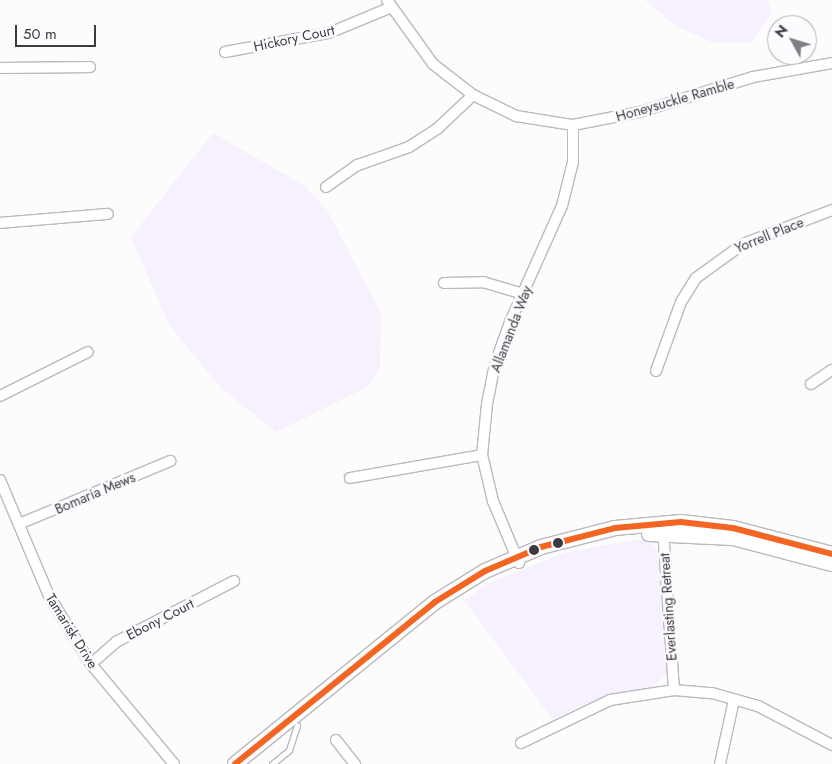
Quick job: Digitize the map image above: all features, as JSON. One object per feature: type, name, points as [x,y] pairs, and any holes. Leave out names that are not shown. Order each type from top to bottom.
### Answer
[{"type":"street","name":"Hickory Court","points":[[225,52],[329,34],[388,4]]},
{"type":"street","name":"Honeysuckle Ramble","points":[[388,4],[433,64],[473,95],[516,116],[573,125],[640,112],[753,77],[832,63]]},
{"type":"street","points":[[0,68],[90,67]]},
{"type":"street","points":[[326,187],[358,165],[409,147],[438,128],[473,95]]},
{"type":"street","name":"Allamanda Way","points":[[518,560],[493,501],[482,455],[495,364],[522,294],[562,206],[573,162],[573,125]]},
{"type":"street","name":"Yorrell Place","points":[[656,371],[681,302],[696,278],[742,244],[832,210]]},
{"type":"street","points":[[0,223],[108,214]]},
{"type":"street","points":[[444,282],[482,282],[522,294]]},
{"type":"street","points":[[0,396],[88,352]]},
{"type":"street","points":[[811,384],[832,370]]},
{"type":"street","points":[[350,478],[482,455]]},
{"type":"street","name":"Bomaria Mews","points":[[20,524],[170,461]]},
{"type":"street","name":"Tamarisk Drive","points":[[0,480],[49,596],[91,664],[174,764]]},
{"type":"street","points":[[662,528],[733,538],[832,564]]},
{"type":"street","points":[[235,764],[436,602],[518,560],[590,542],[662,528],[733,528],[832,554]]},
{"type":"street","name":"Everlasting Retreat","points":[[662,528],[674,690]]},
{"type":"street","points":[[249,764],[431,616],[518,560]]},
{"type":"street","name":"Ebony Court","points":[[91,664],[116,642],[234,582]]},
{"type":"street","points":[[521,743],[610,700],[674,690],[734,700],[797,724],[832,745]]},
{"type":"street","points":[[720,764],[734,700]]},
{"type":"street","points":[[336,740],[354,764]]},
{"type":"lane","points":[[272,764],[289,750],[297,725]]},
{"type":"shaded area","points":[[645,0],[768,0],[772,13],[767,15],[767,20],[751,42],[712,42],[677,27]]},
{"type":"shaded area","points":[[213,133],[305,186],[327,210],[381,313],[380,367],[368,387],[276,432],[221,388],[169,325],[131,237]]},
{"type":"shaded area","points":[[645,538],[659,551],[666,676],[646,690],[584,704],[553,720],[464,600],[489,583],[563,553]]},
{"type":"transit line","points":[[235,764],[435,602],[485,571],[541,547],[615,528],[681,522],[733,528],[832,554]]}]
